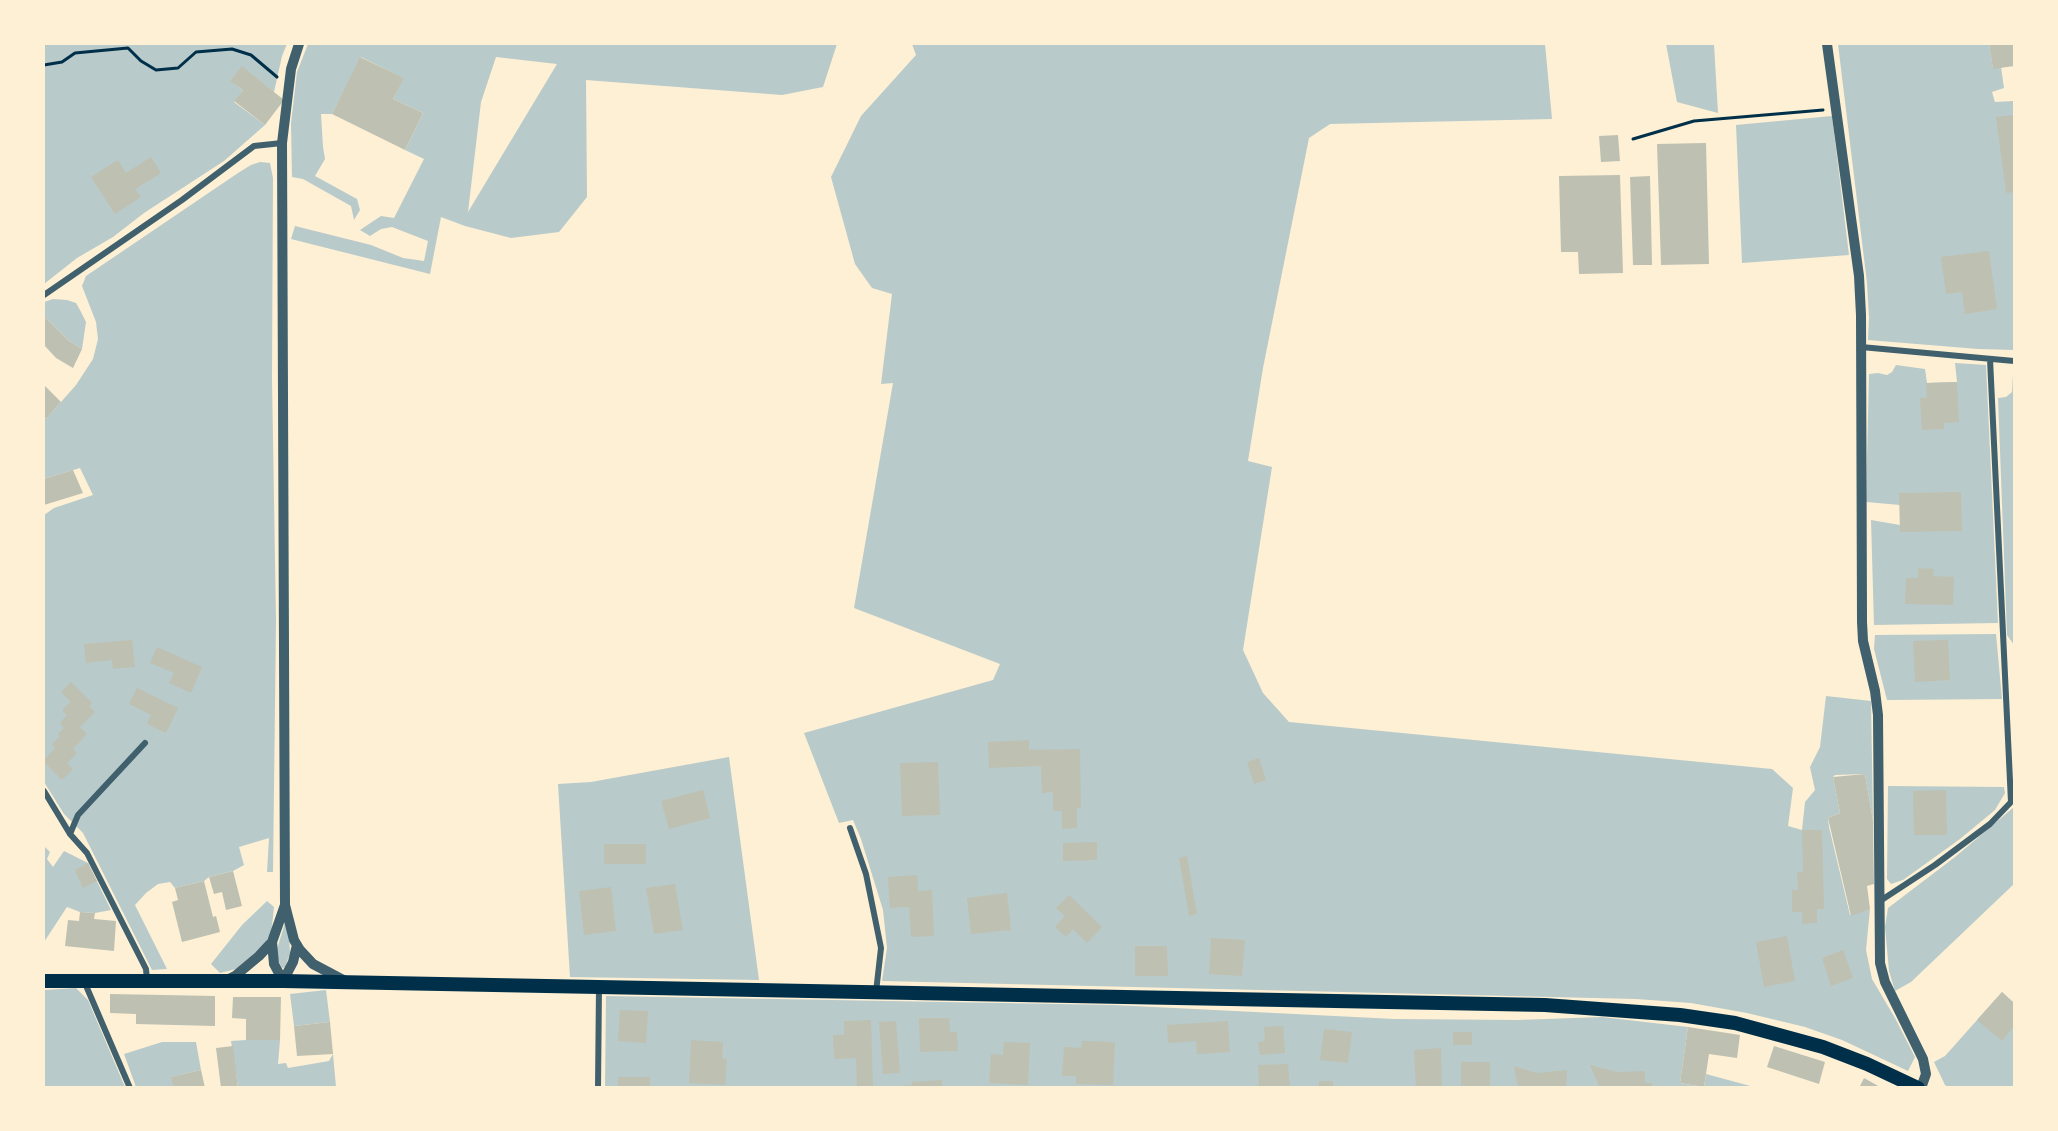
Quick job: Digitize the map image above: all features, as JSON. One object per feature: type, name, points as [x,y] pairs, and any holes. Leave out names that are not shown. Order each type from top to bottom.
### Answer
[{"type":"main road","points":[[44,981],[347,982],[1545,1005],[1680,1015],[1735,1023],[1823,1047],[1919,1088]]},
{"type":"street","points":[[298,44],[291,69],[282,143],[285,904],[297,945],[313,964],[347,982]]},
{"type":"street","points":[[1827,44],[1859,276],[1862,622],[1863,641],[1878,714],[1880,963],[1885,982],[1923,1059],[1926,1074],[1919,1088]]},
{"type":"street","points":[[44,295],[182,200],[254,146],[282,143]]},
{"type":"street","points":[[1861,347],[2014,361]]},
{"type":"street","points":[[1879,902],[1935,865],[1990,824],[2013,800],[1990,359]]},
{"type":"street","points":[[70,834],[78,815],[145,743]]},
{"type":"street","points":[[44,791],[70,834],[87,852],[146,969],[147,980]]},
{"type":"street","points":[[850,828],[866,874],[880,948],[876,992]]},
{"type":"street","points":[[225,981],[235,976],[272,942],[285,904]]},
{"type":"street","points":[[272,942],[274,964],[283,981]]},
{"type":"street","points":[[283,981],[293,962],[297,945]]},
{"type":"street","points":[[84,980],[130,1088]]},
{"type":"street","points":[[598,1088],[599,987]]},
{"type":"path","points":[[44,65],[62,62],[75,53],[128,48],[141,61],[156,70],[178,68],[195,52],[232,49],[251,55],[288,88]]},
{"type":"path","points":[[1633,139],[1694,121],[1836,109]]},
{"type":"shaded area","points":[[44,44],[287,44],[274,92],[242,67],[231,81],[243,90],[234,102],[265,125],[224,161],[144,213],[113,237],[77,258],[44,284]]},
{"type":"shaded area","points":[[308,44],[837,44],[823,87],[782,95],[586,80],[587,197],[559,232],[511,238],[441,217],[430,274],[291,239],[295,226],[371,245],[403,258],[424,261],[428,241],[392,227],[381,229],[370,236],[360,230],[381,216],[394,218],[424,159],[405,150],[423,113],[393,99],[403,78],[361,57],[332,114],[321,114],[325,159],[315,176],[357,199],[360,210],[354,220],[351,206],[303,179],[292,177],[291,123],[297,72]],"holes":[[[496,57],[557,64],[468,212],[481,102]]]},
{"type":"shaded area","points":[[912,44],[1545,44],[1552,119],[1330,124],[1309,138],[1263,368],[1248,461],[1272,467],[1243,650],[1263,693],[1289,722],[1772,769],[1793,788],[1788,826],[1802,830],[1805,802],[1815,790],[1810,767],[1820,747],[1826,696],[1871,701],[1873,821],[1865,774],[1835,775],[1833,777],[1840,813],[1828,818],[1850,915],[1870,909],[1866,950],[1872,979],[1915,1057],[1908,1071],[1842,1040],[1805,1027],[1691,1003],[1636,999],[882,981],[887,948],[883,910],[861,839],[853,820],[839,823],[804,733],[993,680],[1000,664],[854,608],[893,383],[881,384],[892,294],[872,288],[855,264],[831,177],[861,116],[916,55]]},
{"type":"shaded area","points":[[1666,44],[1714,44],[1718,113],[1677,102]]},
{"type":"shaded area","points":[[1838,44],[1989,44],[1993,68],[2001,67],[2004,88],[1992,92],[1995,102],[2014,101],[2014,350],[1868,340],[1867,283]]},
{"type":"shaded area","points":[[1832,116],[1849,255],[1742,263],[1736,125]]},
{"type":"shaded area","points":[[260,162],[270,163],[273,178],[272,379],[276,621],[273,872],[267,872],[269,838],[239,847],[244,865],[233,871],[175,888],[170,882],[158,884],[146,893],[135,905],[167,969],[152,970],[83,833],[64,814],[44,782],[44,515],[54,508],[93,495],[80,468],[44,479],[44,416],[46,419],[76,385],[93,359],[98,339],[96,322],[82,286],[86,276],[238,173]]},
{"type":"shaded area","points":[[53,299],[76,303],[86,322],[82,349],[69,341],[46,318],[44,320],[44,302]]},
{"type":"shaded area","points":[[1955,363],[1986,365],[1998,623],[1874,625],[1871,520],[1900,525],[1900,505],[1866,502],[1869,374],[1887,375],[1896,365],[1925,369],[1927,383],[1957,382]]},
{"type":"shaded area","points":[[2013,375],[2014,645],[2007,635],[1998,398],[2006,397],[2012,392]]},
{"type":"shaded area","points":[[1996,634],[2002,699],[1887,700],[1874,649],[1875,635]]},
{"type":"shaded area","points":[[729,757],[759,980],[570,977],[558,784],[591,782]]},
{"type":"shaded area","points":[[1888,786],[2004,787],[2005,793],[1995,810],[1960,839],[1903,880],[1891,884],[1887,879]]},
{"type":"shaded area","points":[[2014,807],[2014,884],[1911,982],[1895,991],[1889,971],[1885,927],[1888,908],[1955,857]]},
{"type":"shaded area","points":[[44,846],[50,852],[47,859],[53,867],[64,851],[88,863],[111,910],[95,913],[80,912],[67,907],[44,942]]},
{"type":"shaded area","points":[[267,901],[274,907],[273,917],[271,933],[262,948],[236,969],[220,973],[211,964],[242,925]]},
{"type":"shaded area","points":[[285,923],[289,934],[290,953],[285,967],[282,968],[278,960],[277,949]]},
{"type":"shaded area","points":[[76,988],[88,1000],[125,1087],[44,1087],[44,990]]},
{"type":"shaded area","points":[[326,990],[330,1022],[294,1026],[290,994]]},
{"type":"shaded area","points":[[2002,992],[2014,1003],[2014,1087],[1948,1087],[1934,1062],[1945,1056]]},
{"type":"shaded area","points":[[606,996],[1114,1005],[1395,1019],[1517,1020],[1602,1017],[1688,1027],[1680,1083],[1704,1087],[1706,1074],[1754,1087],[605,1088]]},
{"type":"shaded area","points":[[280,1040],[278,1064],[286,1063],[288,1068],[329,1061],[333,1054],[336,1087],[238,1087],[231,1041]]},
{"type":"shaded area","points":[[162,1042],[196,1042],[201,1070],[172,1077],[174,1087],[136,1087],[124,1054]]},
{"type":"building","points":[[1989,44],[2014,44],[2014,66],[1993,69]]},
{"type":"building","points":[[360,57],[404,78],[393,99],[423,113],[405,150],[332,114]]},
{"type":"building","points":[[242,66],[284,100],[265,125],[234,101],[243,90],[230,81]]},
{"type":"building","points":[[2014,115],[2014,192],[2006,193],[1996,117]]},
{"type":"building","points":[[1618,135],[1620,161],[1601,162],[1599,136]]},
{"type":"building","points":[[1706,143],[1709,264],[1661,265],[1657,144]]},
{"type":"building","points":[[151,157],[161,173],[135,189],[141,197],[115,214],[91,177],[118,160],[126,173]]},
{"type":"building","points":[[1620,175],[1623,273],[1579,274],[1578,252],[1561,252],[1559,176]]},
{"type":"building","points":[[1650,176],[1652,265],[1633,265],[1630,177]]},
{"type":"building","points":[[1989,251],[1997,309],[1965,314],[1962,292],[1946,294],[1941,257]]},
{"type":"building","points":[[46,318],[69,341],[82,349],[73,368],[56,358],[44,345],[44,320]]},
{"type":"building","points":[[1957,382],[1959,422],[1944,423],[1944,429],[1922,430],[1920,398],[1927,398],[1926,383]]},
{"type":"building","points":[[44,385],[61,402],[46,419],[44,416]]},
{"type":"building","points":[[73,470],[83,493],[44,505],[44,479]]},
{"type":"building","points":[[1961,492],[1962,531],[1900,532],[1899,493]]},
{"type":"building","points":[[1918,568],[1934,569],[1933,576],[1954,577],[1953,605],[1905,604],[1906,578],[1918,578]]},
{"type":"building","points":[[132,640],[135,667],[113,669],[112,660],[86,663],[84,644]]},
{"type":"building","points":[[1948,640],[1950,680],[1915,682],[1913,641]]},
{"type":"building","points":[[157,647],[202,667],[191,693],[169,683],[174,673],[150,663]]},
{"type":"building","points":[[71,682],[92,703],[89,706],[95,712],[80,727],[87,734],[73,749],[77,753],[67,763],[73,769],[62,780],[44,760],[55,748],[52,744],[60,737],[58,734],[64,728],[60,723],[67,715],[62,710],[71,702],[61,692]]},
{"type":"building","points":[[137,688],[178,708],[166,733],[147,724],[151,715],[129,704]]},
{"type":"building","points":[[1029,740],[1029,750],[1080,749],[1081,808],[1077,808],[1077,828],[1062,829],[1062,811],[1053,811],[1053,792],[1042,793],[1041,766],[989,768],[988,742]]},
{"type":"building","points":[[1259,758],[1266,780],[1254,784],[1247,762]]},
{"type":"building","points":[[938,762],[940,815],[902,816],[900,763]]},
{"type":"building","points":[[1865,774],[1873,821],[1874,884],[1867,886],[1870,909],[1851,916],[1828,818],[1840,813],[1833,777]]},
{"type":"building","points":[[703,790],[710,818],[669,829],[661,801]]},
{"type":"building","points":[[1946,790],[1947,835],[1914,835],[1913,791]]},
{"type":"building","points":[[1802,830],[1822,830],[1824,909],[1817,909],[1817,923],[1802,924],[1802,912],[1792,912],[1792,890],[1798,890],[1797,872],[1803,872]]},
{"type":"building","points":[[1097,842],[1097,860],[1063,861],[1063,843]]},
{"type":"building","points":[[604,844],[646,844],[646,864],[604,864]]},
{"type":"building","points":[[1187,856],[1197,914],[1189,916],[1179,858]]},
{"type":"building","points":[[88,863],[97,881],[83,888],[75,870]]},
{"type":"building","points":[[233,871],[242,906],[226,910],[222,892],[214,894],[209,877]]},
{"type":"building","points":[[917,875],[918,891],[932,890],[934,936],[911,937],[909,907],[890,908],[888,877]]},
{"type":"building","points":[[204,881],[213,917],[216,916],[220,932],[182,942],[172,902],[178,900],[175,888]]},
{"type":"building","points":[[675,884],[683,930],[654,934],[646,888]]},
{"type":"building","points":[[611,887],[616,931],[584,935],[579,891]]},
{"type":"building","points":[[1007,893],[1011,930],[971,934],[967,898]]},
{"type":"building","points":[[1069,895],[1102,927],[1087,943],[1073,929],[1066,937],[1055,927],[1065,916],[1056,908]]},
{"type":"building","points":[[80,912],[95,913],[94,919],[116,921],[114,951],[65,946],[68,920],[79,921]]},
{"type":"building","points":[[1787,936],[1795,981],[1764,987],[1756,942]]},
{"type":"building","points":[[1211,938],[1245,940],[1242,976],[1209,974]]},
{"type":"building","points":[[1135,946],[1167,946],[1168,976],[1135,976]]},
{"type":"building","points":[[1843,950],[1853,978],[1831,986],[1822,958]]},
{"type":"building","points":[[2002,992],[2014,1003],[2014,1026],[2002,1041],[1977,1020]]},
{"type":"building","points":[[110,994],[215,996],[215,1026],[136,1024],[136,1014],[110,1013]]},
{"type":"building","points":[[233,997],[281,997],[280,1040],[246,1040],[246,1019],[232,1018]]},
{"type":"building","points":[[620,1010],[648,1011],[646,1043],[618,1041]]},
{"type":"building","points":[[919,1018],[949,1018],[950,1032],[957,1032],[958,1051],[920,1052]]},
{"type":"building","points":[[871,1020],[873,1088],[857,1088],[856,1058],[834,1059],[833,1035],[844,1035],[844,1021]]},
{"type":"building","points":[[896,1021],[900,1073],[883,1074],[879,1022]]},
{"type":"building","points":[[1228,1021],[1230,1052],[1197,1054],[1196,1041],[1168,1043],[1167,1025]]},
{"type":"building","points":[[330,1022],[333,1054],[297,1056],[294,1026]]},
{"type":"building","points":[[1283,1026],[1285,1053],[1260,1055],[1258,1042],[1265,1041],[1264,1027]]},
{"type":"building","points":[[1688,1027],[1740,1035],[1737,1058],[1709,1054],[1704,1087],[1680,1083]]},
{"type":"building","points":[[1324,1029],[1352,1032],[1348,1063],[1320,1060]]},
{"type":"building","points":[[1453,1032],[1472,1032],[1472,1045],[1453,1045]]},
{"type":"building","points":[[691,1040],[723,1042],[722,1058],[727,1059],[725,1085],[689,1083]]},
{"type":"building","points":[[1082,1041],[1115,1042],[1113,1085],[1076,1084],[1076,1076],[1062,1076],[1064,1047],[1081,1048]]},
{"type":"building","points":[[1004,1042],[1030,1043],[1028,1085],[989,1083],[991,1054],[1003,1055]]},
{"type":"building","points":[[233,1046],[238,1088],[221,1088],[216,1048]]},
{"type":"building","points":[[1774,1046],[1825,1062],[1819,1084],[1767,1067]]},
{"type":"building","points":[[1441,1048],[1442,1088],[1416,1088],[1414,1050]]},
{"type":"building","points":[[1461,1062],[1490,1062],[1490,1088],[1461,1088]]},
{"type":"building","points":[[1288,1064],[1290,1088],[1259,1088],[1258,1065]]},
{"type":"building","points":[[1590,1065],[1617,1072],[1645,1071],[1645,1083],[1652,1083],[1652,1088],[1600,1088]]},
{"type":"building","points":[[1514,1066],[1537,1073],[1567,1070],[1566,1088],[1518,1088]]},
{"type":"building","points":[[201,1070],[205,1088],[174,1088],[171,1077]]},
{"type":"building","points":[[618,1077],[650,1077],[650,1088],[618,1088]]},
{"type":"building","points":[[1864,1078],[1882,1088],[1859,1088]]},
{"type":"building","points":[[942,1080],[942,1088],[900,1088],[900,1086],[912,1085],[912,1082]]},
{"type":"building","points":[[1319,1081],[1333,1081],[1333,1088],[1319,1088]]}]
